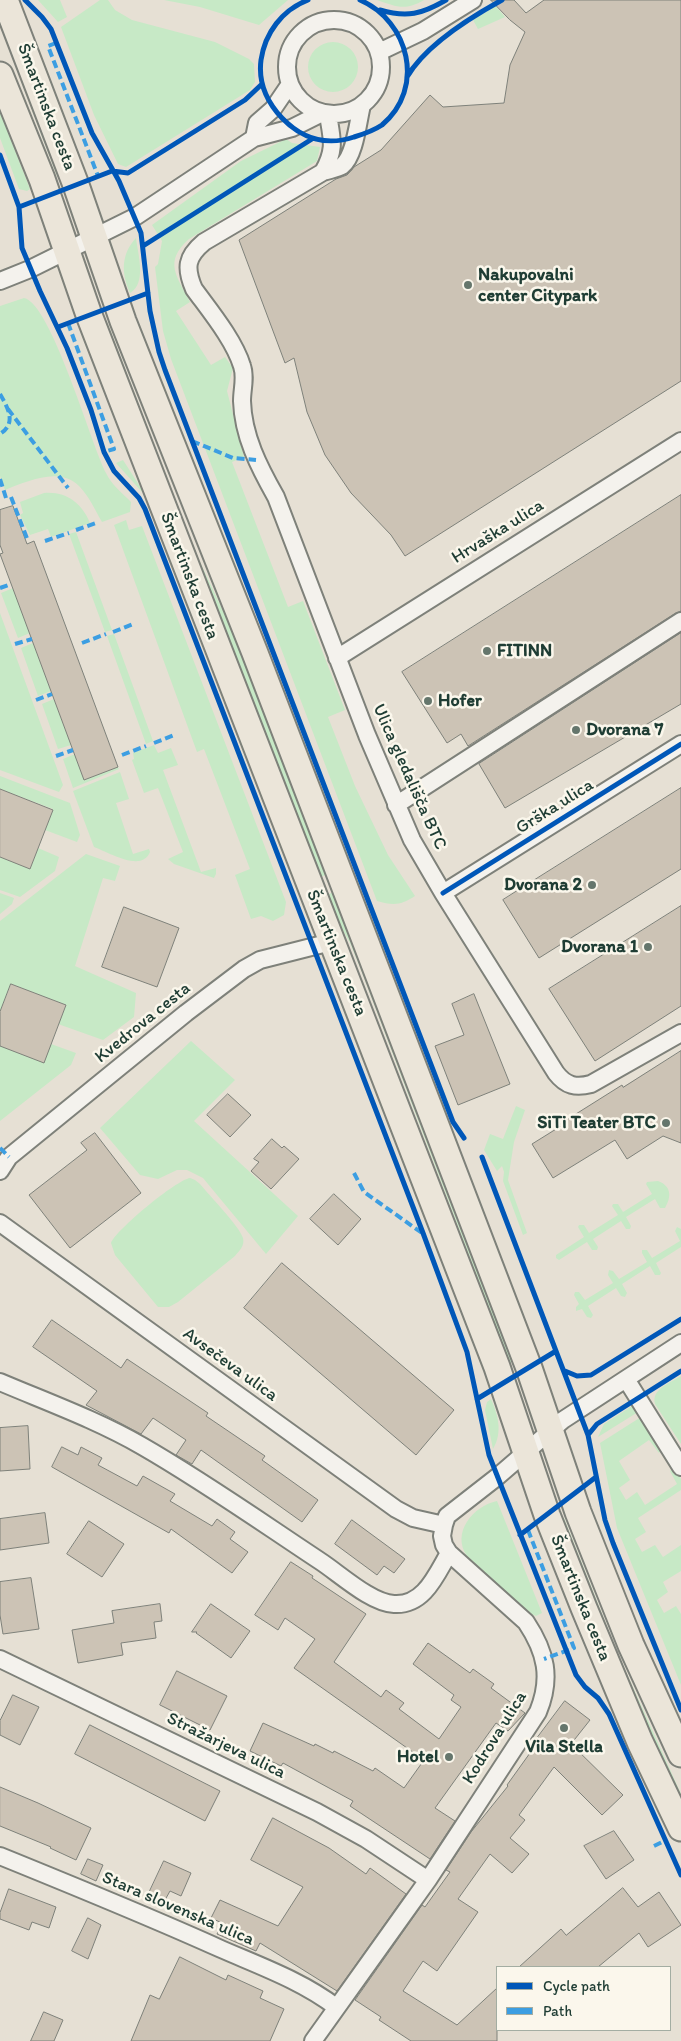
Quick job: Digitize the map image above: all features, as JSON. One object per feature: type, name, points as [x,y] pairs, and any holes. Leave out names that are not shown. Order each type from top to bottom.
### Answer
[{"type":"main road","name":"Šmartinska cesta","points":[[5,0],[76,185],[123,321],[262,671],[528,1368],[578,1512],[631,1645],[681,1754]]},
{"type":"main road","name":"Šmartinska cesta","points":[[0,75],[42,179],[89,315],[493,1358],[547,1515],[614,1682],[681,1828]]},
{"type":"street","points":[[379,52],[422,31],[473,0]]},
{"type":"street","points":[[0,281],[30,269],[94,238],[149,208],[254,138],[292,128],[324,114],[344,114],[362,105],[376,91],[381,78],[382,65],[379,52],[369,35],[354,24],[335,19],[316,23],[300,34],[293,43],[286,66],[290,84],[298,98],[324,114],[333,142],[331,157],[323,172]]},
{"type":"street","points":[[254,138],[258,123],[274,109],[290,84]]},
{"type":"street","name":"Ulica gledališča BTC","points":[[362,105],[352,151],[348,160],[341,167],[323,172],[204,242],[191,254],[188,270],[194,288],[232,345],[243,368],[242,402],[246,428],[256,460],[276,497],[289,510],[337,658],[396,805],[416,849],[556,1073],[565,1083],[580,1087],[596,1082],[681,1033]]},
{"type":"street","name":"Hrvaška ulica","points":[[337,658],[681,441]]},
{"type":"street","points":[[396,805],[681,621]]},
{"type":"street","name":"Grška ulica","points":[[443,893],[681,744]]},
{"type":"street","name":"Kvedrova cesta","points":[[0,1171],[9,1157],[244,969],[260,960],[331,942]]},
{"type":"street","name":"Avsečeva ulica","points":[[0,1223],[396,1509],[413,1518],[444,1525]]},
{"type":"street","points":[[0,1382],[103,1426],[142,1446],[251,1514],[376,1600],[401,1604],[416,1599],[425,1592],[449,1553],[443,1540],[444,1525],[448,1516],[550,1431],[593,1400],[681,1343]]},
{"type":"street","points":[[626,1379],[681,1467]]},
{"type":"street","name":"Kodrova ulica","points":[[312,2041],[428,1880],[538,1712],[544,1697],[546,1682],[542,1651],[526,1622],[449,1553]]},
{"type":"street","name":"Stražarjeva ulica","points":[[0,1659],[317,1812],[366,1839],[428,1880]]},
{"type":"street","name":"Stara slovenska ulica","points":[[0,1856],[164,1923],[245,1959],[318,1994],[336,2007]]},
{"type":"green space","points":[[38,0],[60,0],[67,17],[58,22]]},
{"type":"green space","points":[[100,0],[108,0],[115,10],[132,20],[215,42],[249,59],[254,64],[255,82],[250,90],[126,167],[118,164],[94,115],[61,27]]},
{"type":"green space","points":[[164,0],[288,0],[259,25],[200,7]]},
{"type":"green space","points":[[377,0],[424,0],[411,6],[401,7]]},
{"type":"green space","points":[[496,6],[505,17],[478,29],[473,20]]},
{"type":"green space","points":[[338,42],[351,49],[357,57],[357,77],[351,85],[343,91],[328,92],[315,85],[309,77],[308,62],[315,49],[323,43]]},
{"type":"green space","points":[[17,63],[60,175],[57,176],[15,65]]},
{"type":"green space","points":[[0,112],[30,189],[27,191],[19,189],[0,138]]},
{"type":"green space","points":[[286,139],[292,143],[320,147],[317,161],[189,239],[181,247],[174,262],[175,269],[190,302],[176,311],[211,365],[225,357],[233,368],[227,391],[244,457],[232,462],[288,607],[303,601],[345,710],[328,717],[355,786],[388,855],[415,896],[397,904],[377,901],[171,359],[163,331],[155,267],[158,264],[162,241],[152,225],[241,161]]},
{"type":"green space","points":[[136,238],[140,276],[138,283],[130,293],[125,278],[124,264],[127,251]]},
{"type":"green space","points":[[24,298],[35,306],[46,323],[70,376],[106,473],[114,485],[131,502],[130,512],[102,522],[83,490],[71,480],[62,477],[52,476],[32,480],[5,490],[0,476],[0,306]]},
{"type":"green space","points":[[107,322],[199,560],[240,647],[327,874],[317,879],[104,324]]},
{"type":"green space","points":[[123,460],[143,491],[142,492],[116,463]]},
{"type":"green space","points":[[44,493],[66,496],[78,504],[90,523],[51,537],[48,529],[30,535],[20,515],[23,513],[20,502]]},
{"type":"green space","points":[[126,520],[129,530],[142,526],[286,902],[284,915],[273,921],[261,916],[251,919],[235,875],[250,869],[204,749],[197,752],[114,525]]},
{"type":"green space","points":[[76,532],[112,630],[105,632],[69,534]]},
{"type":"green space","points":[[13,588],[30,633],[18,638],[1,593]]},
{"type":"green space","points":[[0,613],[63,785],[59,792],[0,770]]},
{"type":"green space","points":[[114,634],[153,741],[146,744],[107,636]]},
{"type":"green space","points":[[33,643],[51,691],[38,696],[21,648]]},
{"type":"green space","points":[[54,699],[71,745],[58,749],[42,704]]},
{"type":"green space","points":[[154,745],[158,753],[171,748],[178,765],[163,770],[201,872],[216,868],[214,878],[174,864],[168,859],[183,852],[158,788],[144,793],[132,760],[134,759],[133,753]]},
{"type":"green space","points":[[75,754],[84,780],[118,767],[119,769],[73,788],[63,759]]},
{"type":"green space","points":[[120,772],[129,799],[116,803],[133,854],[149,849],[150,852],[146,858],[140,861],[124,859],[94,847],[73,791]]},
{"type":"green space","points":[[0,776],[70,803],[80,835],[77,842],[45,830],[53,809],[0,789]]},
{"type":"green space","points":[[38,848],[59,857],[55,871],[20,897],[0,890],[0,857],[30,869]]},
{"type":"green space","points":[[86,854],[120,866],[115,881],[103,878],[75,966],[136,993],[134,1017],[103,1040],[58,1024],[66,1005],[11,984],[0,1012],[0,921]]},
{"type":"green space","points":[[334,892],[514,1361],[510,1363],[361,970],[350,943],[324,896]]},
{"type":"green space","points":[[0,893],[14,898],[12,904],[0,914]]},
{"type":"green space","points":[[191,1041],[235,1080],[194,1121],[298,1216],[266,1254],[203,1178],[187,1170],[177,1170],[158,1179],[140,1175],[100,1128]]},
{"type":"green space","points":[[51,1044],[76,1053],[71,1065],[0,1121],[0,1046]]},
{"type":"green space","points":[[516,1106],[525,1110],[514,1142],[508,1180],[527,1233],[523,1235],[503,1181],[504,1172],[502,1166],[497,1171],[484,1150],[490,1134],[503,1139]]},
{"type":"green space","points":[[190,1178],[200,1184],[230,1219],[241,1233],[243,1243],[235,1256],[178,1302],[169,1307],[158,1307],[115,1255],[111,1243],[123,1228],[147,1206],[172,1187]]},
{"type":"green space","points":[[658,1181],[666,1186],[669,1192],[669,1199],[665,1208],[660,1208],[655,1199],[626,1217],[631,1226],[630,1229],[626,1229],[621,1221],[593,1239],[598,1247],[597,1250],[592,1250],[587,1242],[559,1260],[556,1258],[556,1255],[584,1237],[578,1227],[579,1225],[584,1225],[589,1233],[618,1215],[612,1206],[613,1204],[618,1204],[623,1212],[652,1194],[646,1184],[647,1182]]},
{"type":"green space","points":[[677,1227],[681,1229],[681,1247],[656,1263],[661,1273],[660,1275],[655,1275],[650,1266],[622,1284],[627,1293],[625,1297],[621,1296],[616,1288],[588,1306],[593,1315],[591,1318],[587,1317],[582,1309],[576,1311],[576,1307],[579,1304],[574,1295],[575,1292],[579,1292],[585,1300],[613,1283],[608,1275],[609,1270],[613,1271],[619,1279],[647,1262],[642,1250],[647,1250],[652,1258],[680,1241],[675,1231]]},
{"type":"green space","points":[[681,1376],[681,1444],[655,1404],[655,1399],[656,1394],[662,1387]]},
{"type":"green space","points":[[491,1399],[496,1411],[499,1430],[493,1449],[485,1410],[487,1402]]},
{"type":"green space","points":[[632,1406],[638,1412],[598,1437],[604,1424]]},
{"type":"green space","points":[[641,1417],[662,1449],[659,1453],[649,1440],[619,1461],[630,1480],[619,1488],[626,1500],[637,1492],[645,1505],[677,1484],[671,1470],[677,1471],[681,1479],[681,1490],[638,1518],[646,1532],[635,1539],[642,1552],[655,1545],[663,1557],[681,1545],[681,1571],[663,1582],[668,1592],[657,1600],[664,1613],[676,1606],[681,1614],[681,1685],[617,1528],[600,1443]]},
{"type":"green space","points":[[497,1501],[542,1613],[536,1616],[529,1613],[467,1556],[463,1547],[463,1530],[467,1522],[480,1508]]},
{"type":"green space","points":[[564,1518],[618,1654],[681,1794],[681,1801],[632,1697],[561,1520]]},
{"type":"building","name":"Nakupovalni center Citypark","points":[[491,0],[514,0],[526,13],[544,0],[681,0],[681,381],[405,556],[391,535],[351,493],[325,455],[307,412],[294,358],[285,363],[239,240],[336,179],[347,175],[354,167],[381,150],[430,95],[443,107],[504,103],[510,65],[525,32],[510,20]]},
{"type":"building","points":[[681,495],[681,611],[468,746],[461,734],[447,743],[402,672]]},
{"type":"building","points":[[13,506],[27,544],[34,541],[118,767],[84,780],[0,554],[3,553],[0,545],[0,510]]},
{"type":"building","name":"Dvorana 7","points":[[681,633],[681,704],[505,808],[479,764]]},
{"type":"building","name":"Dvorana 2","points":[[681,788],[681,869],[539,958],[503,900]]},
{"type":"building","points":[[0,789],[53,810],[30,869],[0,857]]},
{"type":"building","name":"Dvorana 1","points":[[681,906],[681,1006],[595,1061],[549,989]]},
{"type":"building","points":[[124,907],[179,928],[157,987],[102,967]]},
{"type":"building","points":[[11,984],[66,1005],[44,1063],[0,1046],[0,1012]]},
{"type":"building","points":[[474,994],[510,1084],[458,1105],[435,1046],[464,1035],[452,1004]]},
{"type":"building","points":[[681,1051],[681,1143],[663,1136],[627,1159],[615,1140],[553,1178],[532,1144],[622,1085],[623,1087]]},
{"type":"building","points":[[228,1094],[251,1115],[230,1137],[207,1115]]},
{"type":"building","points":[[95,1133],[141,1193],[70,1248],[29,1195],[87,1150],[81,1143]]},
{"type":"building","points":[[272,1139],[282,1148],[284,1146],[299,1159],[271,1189],[251,1171],[259,1162],[254,1159]]},
{"type":"building","points":[[334,1194],[361,1219],[338,1245],[310,1219]]},
{"type":"building","points":[[282,1263],[454,1410],[416,1455],[244,1308]]},
{"type":"building","points":[[52,1320],[121,1368],[127,1359],[208,1413],[206,1416],[265,1456],[262,1460],[318,1500],[302,1522],[201,1450],[192,1464],[176,1455],[186,1440],[153,1418],[141,1434],[86,1405],[97,1391],[33,1347]]},
{"type":"building","points":[[28,1426],[30,1469],[0,1471],[0,1428]]},
{"type":"building","points":[[62,1447],[78,1455],[81,1447],[102,1458],[98,1465],[137,1486],[143,1476],[175,1494],[170,1501],[212,1526],[217,1519],[235,1532],[230,1539],[248,1552],[232,1573],[171,1529],[169,1533],[52,1467]]},
{"type":"building","points":[[45,1513],[49,1543],[0,1550],[0,1519]]},
{"type":"building","points":[[352,1520],[405,1559],[394,1573],[384,1566],[377,1575],[335,1544]]},
{"type":"building","points":[[89,1521],[124,1544],[102,1577],[67,1554]]},
{"type":"building","points":[[291,1562],[366,1614],[334,1662],[381,1697],[386,1690],[404,1703],[399,1709],[439,1739],[461,1707],[451,1700],[454,1695],[413,1664],[428,1643],[470,1673],[473,1669],[494,1684],[491,1688],[525,1713],[508,1731],[496,1723],[435,1808],[455,1821],[430,1859],[350,1806],[353,1801],[283,1763],[281,1766],[250,1751],[263,1723],[314,1746],[315,1744],[333,1753],[334,1751],[373,1771],[375,1768],[404,1788],[424,1760],[294,1668],[315,1639],[285,1618],[278,1630],[255,1615]]},
{"type":"building","points":[[31,1578],[39,1629],[3,1634],[0,1615],[0,1582]]},
{"type":"building","points":[[160,1604],[162,1621],[154,1622],[156,1638],[121,1643],[123,1655],[78,1663],[72,1630],[114,1623],[112,1611]]},
{"type":"building","points":[[211,1604],[250,1631],[231,1658],[197,1632],[192,1632]]},
{"type":"building","points":[[177,1671],[227,1696],[210,1730],[160,1705]]},
{"type":"building","points":[[13,1695],[39,1707],[20,1745],[0,1735],[0,1721]]},
{"type":"building","points":[[565,1701],[590,1720],[571,1744],[623,1795],[602,1815],[554,1767],[519,1815],[525,1820],[510,1838],[529,1854],[512,1873],[490,1854],[458,1899],[478,1912],[437,1971],[423,1961],[403,1991],[457,2025],[496,1989],[497,2041],[411,2041],[379,2020],[381,2017],[355,2000],[422,1905],[425,1907],[450,1872],[446,1870],[471,1832],[508,1786],[540,1739],[538,1737]]},
{"type":"building","points":[[90,1725],[220,1791],[205,1821],[75,1754]]},
{"type":"building","points":[[0,1787],[91,1828],[76,1860],[51,1847],[0,1826]]},
{"type":"building","points":[[273,1818],[329,1848],[366,1874],[370,1868],[406,1894],[337,1991],[260,1943],[256,1951],[217,1934],[222,1923],[211,1918],[220,1900],[278,1926],[303,1887],[251,1860]]},
{"type":"building","points":[[614,1831],[634,1860],[606,1879],[584,1846]]},
{"type":"building","points":[[88,1859],[103,1865],[96,1881],[81,1874]]},
{"type":"building","points":[[164,1861],[191,1873],[181,1896],[170,1891],[165,1900],[149,1893]]},
{"type":"building","points":[[623,1888],[638,1907],[659,1892],[681,1925],[648,1947],[639,1933],[599,1966],[520,1966],[561,1929],[566,1935]]},
{"type":"building","points":[[9,1889],[56,1907],[49,1928],[32,1922],[29,1930],[0,1919],[0,1913]]},
{"type":"building","points":[[88,1918],[101,1925],[88,1959],[72,1951]]},
{"type":"building","points":[[180,1957],[226,1980],[228,1975],[263,1991],[260,1998],[284,2009],[270,2041],[131,2041],[150,1995],[159,1999]]},
{"type":"building","points":[[44,2012],[63,2020],[54,2041],[31,2041]]},
{"type":"marked path","points":[[56,43],[48,46],[98,176]]},
{"type":"marked path","points":[[68,323],[114,449],[104,452]]},
{"type":"marked path","points":[[0,394],[8,410],[10,420],[5,430],[0,434]]},
{"type":"marked path","points":[[8,409],[68,488]]},
{"type":"marked path","points":[[192,441],[233,458],[256,460]]},
{"type":"marked path","points":[[0,479],[6,498]]},
{"type":"marked path","points":[[11,497],[28,541]]},
{"type":"marked path","points":[[76,530],[96,523]]},
{"type":"marked path","points":[[45,541],[69,533]]},
{"type":"marked path","points":[[0,588],[11,584]]},
{"type":"marked path","points":[[113,632],[133,624]]},
{"type":"marked path","points":[[82,643],[106,634]]},
{"type":"marked path","points":[[15,644],[32,639]]},
{"type":"marked path","points":[[36,700],[52,694]]},
{"type":"marked path","points":[[154,743],[174,735]]},
{"type":"marked path","points":[[122,755],[146,746]]},
{"type":"marked path","points":[[56,756],[73,750]]},
{"type":"marked path","points":[[0,1148],[9,1157]]},
{"type":"marked path","points":[[354,1173],[364,1192],[422,1233]]},
{"type":"marked path","points":[[528,1530],[574,1648],[544,1659]]},
{"type":"marked path","points":[[654,1846],[664,1841]]},
{"type":"cycle path","points":[[25,0],[51,29],[92,133],[119,181],[141,233],[150,311],[165,370],[453,1122],[464,1138]]},
{"type":"cycle path","points":[[308,0],[283,16],[266,41],[260,68],[262,84],[272,105],[290,125],[306,136],[334,141],[361,135],[382,125],[396,110],[404,93],[407,75],[406,56],[400,39],[390,23],[377,10],[360,0]]},
{"type":"cycle path","points":[[380,10],[398,14],[414,13],[429,9],[446,0]]},
{"type":"cycle path","points":[[407,77],[415,65],[437,43],[463,24],[502,0]]},
{"type":"cycle path","points":[[19,207],[112,171],[128,173],[245,100],[262,84]]},
{"type":"cycle path","points":[[143,246],[312,139]]},
{"type":"cycle path","points":[[0,155],[19,207],[22,248],[67,348],[91,410],[104,452],[114,471],[139,498],[145,509],[423,1233],[467,1352],[489,1455],[576,1675],[585,1687],[598,1698],[609,1714],[681,1875]]},
{"type":"cycle path","points":[[58,327],[148,293]]},
{"type":"cycle path","points":[[443,893],[681,744]]},
{"type":"cycle path","points":[[482,1157],[588,1435],[605,1520],[613,1543],[681,1710]]},
{"type":"cycle path","points":[[565,1371],[577,1376],[591,1375],[681,1319]]},
{"type":"cycle path","points":[[477,1399],[556,1351]]},
{"type":"cycle path","points":[[588,1435],[597,1424],[681,1371]]},
{"type":"cycle path","points":[[520,1535],[596,1477]]},
{"type":"place","name":"Nakupovalni center Citypark","points":[[468,285]]},
{"type":"place","name":"FITINN","points":[[487,651]]},
{"type":"place","name":"Hofer","points":[[428,701]]},
{"type":"place","name":"Dvorana 7","points":[[576,730]]},
{"type":"place","name":"Dvorana 2","points":[[592,885]]},
{"type":"place","name":"Dvorana 1","points":[[648,947]]},
{"type":"place","name":"SiTi Teater BTC","points":[[666,1123]]},
{"type":"place","name":"Vila Stella","points":[[564,1728]]},
{"type":"place","name":"Hotel","points":[[449,1757]]}]
